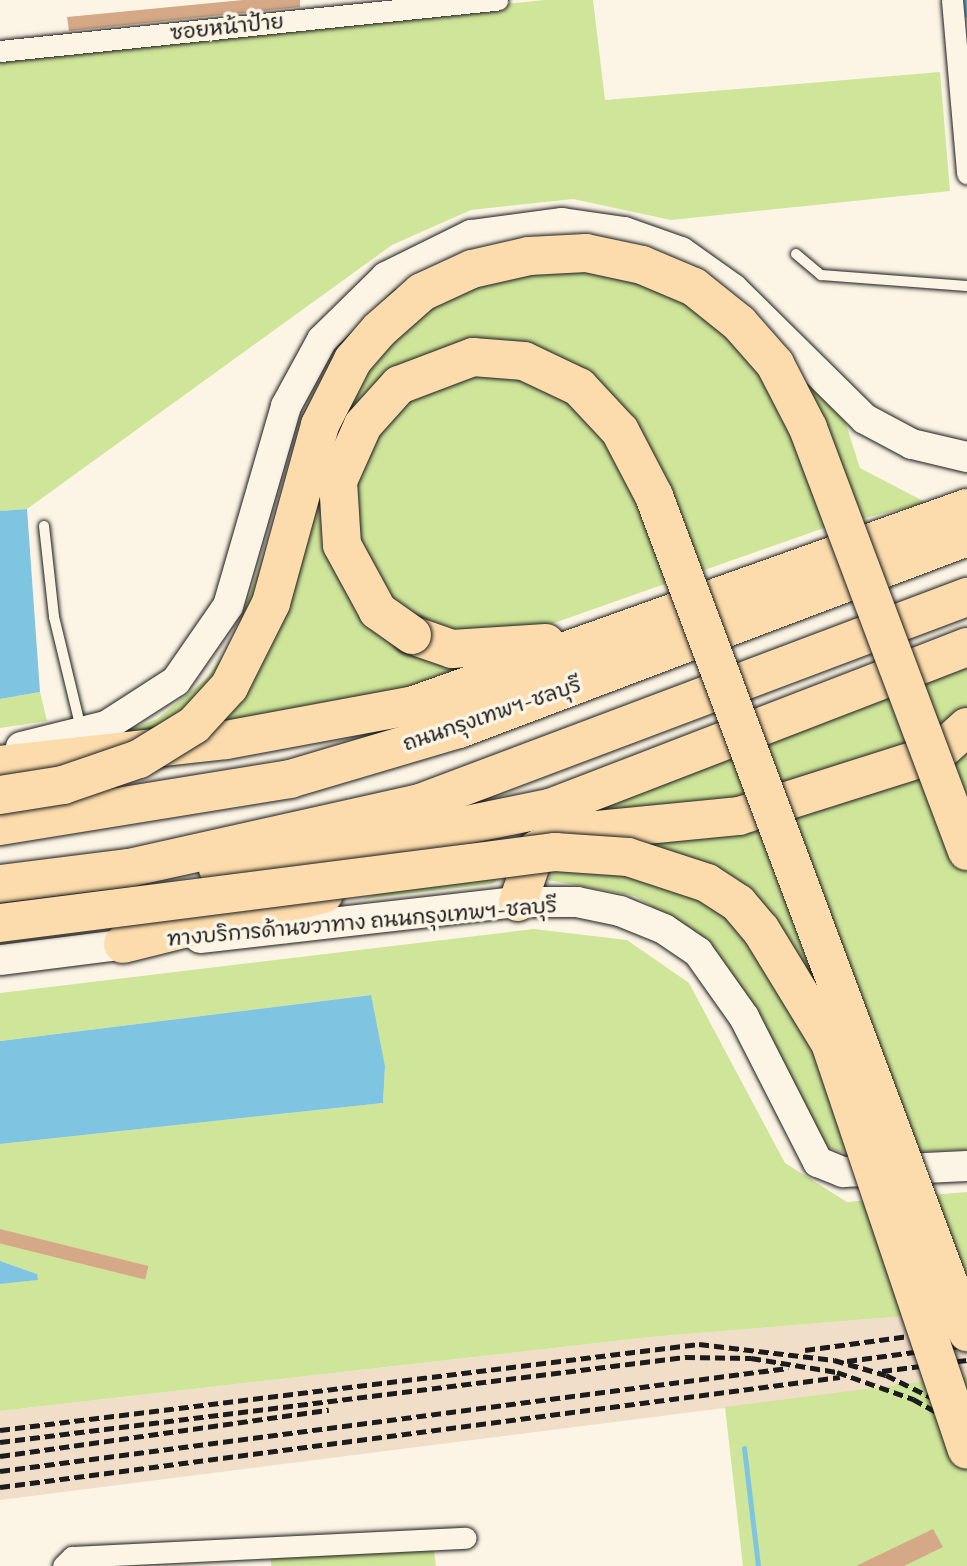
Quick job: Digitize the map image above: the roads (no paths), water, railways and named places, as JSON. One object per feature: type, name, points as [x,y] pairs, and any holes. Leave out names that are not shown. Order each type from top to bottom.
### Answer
[{"type":"highway","points":[[0,794],[63,785],[139,759],[194,725],[229,687],[271,603],[320,425],[353,360],[386,323],[422,292],[472,269],[529,256],[586,253],[642,265],[694,287],[739,323],[775,364],[808,428],[967,852]]},
{"type":"highway","points":[[891,533],[783,558],[525,648],[452,649],[412,635],[378,611],[342,545],[338,481],[363,425],[399,385],[473,357],[524,361],[579,387],[624,438],[654,496],[967,1332]]},
{"type":"highway","points":[[0,765],[226,740],[414,705],[967,508]]},
{"type":"highway","name":"ถนนกรุงเทพฯ-ชลบุรี","points":[[0,826],[290,779],[459,729],[967,537]]},
{"type":"highway","points":[[0,884],[129,869],[420,803],[967,597]]},
{"type":"highway","points":[[123,944],[393,876],[484,846],[550,808],[967,647]]},
{"type":"highway","points":[[518,902],[536,850],[575,832],[739,816],[938,752],[967,727]]},
{"type":"highway","points":[[129,869],[252,869],[550,808]]},
{"type":"highway","points":[[0,923],[555,852],[628,857],[707,883],[738,903],[761,930],[830,1042],[967,1450]]},
{"type":"main road","points":[[0,752],[82,734],[161,695],[218,629],[243,565],[282,416],[322,341],[386,277],[471,236],[562,223],[624,232],[681,252],[733,289],[865,419],[912,444],[967,457]]},
{"type":"main road","name":"ทางบริการด้านขวาทาง ถนนกรุงเทพฯ-ชลบุรี","points":[[0,960],[123,944],[518,902],[609,908],[664,929],[698,953],[744,1017],[818,1162],[843,1172],[967,1166]]},
{"type":"street","name":"ซอยหน้าป้าย","points":[[0,51],[497,0]]},
{"type":"street","points":[[952,0],[967,173]]},
{"type":"street","points":[[63,1566],[72,1557],[466,1538]]},
{"type":"lane","points":[[796,254],[821,275],[967,286]]},
{"type":"lane","points":[[44,526],[54,617],[82,734]]},
{"type":"water","points":[[27,509],[40,692],[0,699],[0,511]]},
{"type":"water","points":[[371,995],[385,1066],[383,1103],[0,1144],[0,1041]]},
{"type":"water","points":[[0,1261],[37,1274],[38,1280],[0,1284]]},
{"type":"waterway","points":[[966,0],[967,15]]},
{"type":"waterway","points":[[744,1448],[758,1566]]},
{"type":"railway","points":[[805,1350],[967,1328]]},
{"type":"railway","points":[[0,1430],[699,1344],[834,1360],[886,1375],[967,1415]]},
{"type":"railway","points":[[847,1361],[967,1345]]},
{"type":"railway","points":[[0,1442],[685,1357],[751,1358],[837,1372],[913,1399],[967,1429]]},
{"type":"railway","points":[[882,1371],[967,1360]]},
{"type":"railway","points":[[0,1471],[788,1368]]},
{"type":"railway","points":[[0,1487],[840,1377]]},
{"type":"railway","points":[[0,1456],[329,1410]]}]
